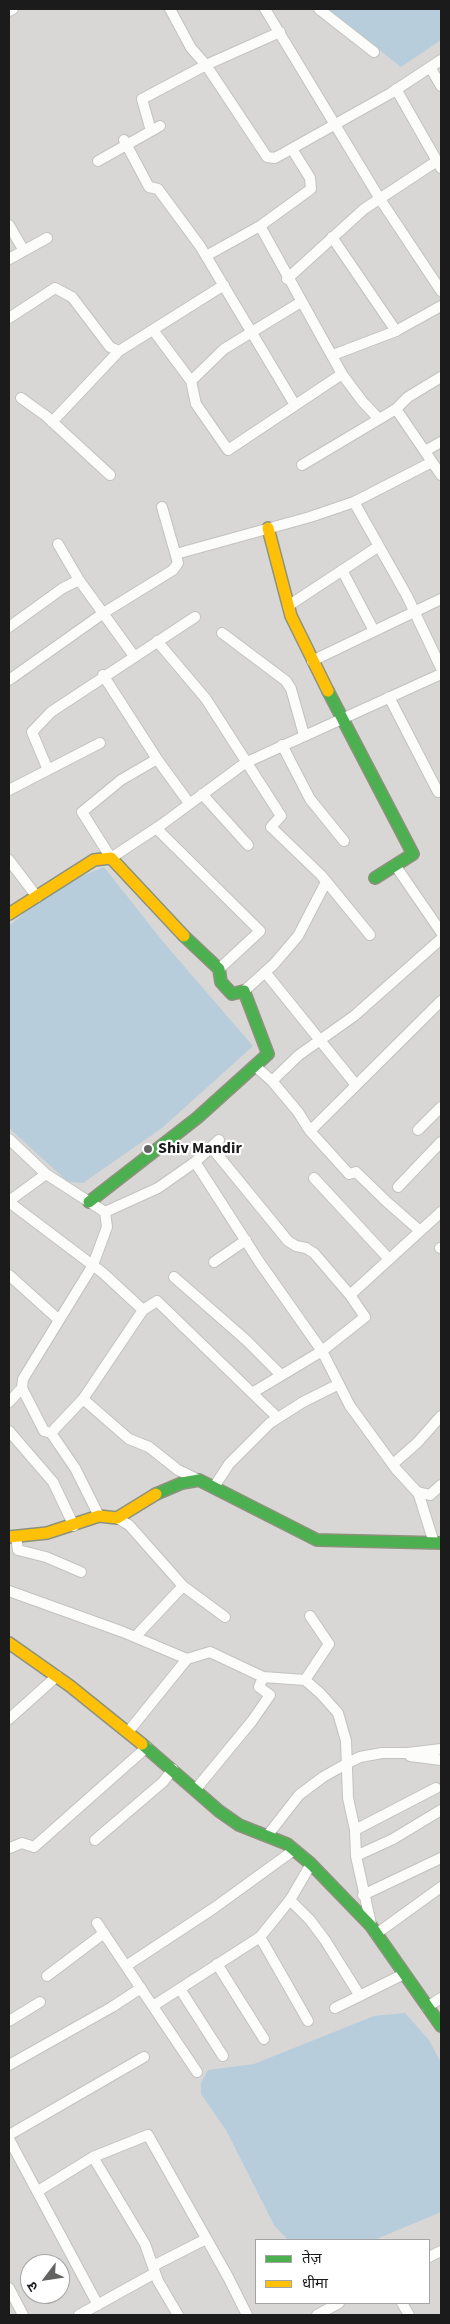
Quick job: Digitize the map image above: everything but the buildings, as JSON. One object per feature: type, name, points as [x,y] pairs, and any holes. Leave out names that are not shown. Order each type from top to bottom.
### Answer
[{"type":"street","points":[[9,11],[13,9]]},
{"type":"street","points":[[170,9],[192,48],[267,157],[275,158],[336,124],[441,60]]},
{"type":"street","points":[[265,9],[380,199],[441,291]]},
{"type":"street","points":[[319,9],[374,52]]},
{"type":"street","points":[[98,161],[125,143],[156,129],[142,99],[206,66],[280,32]]},
{"type":"street","points":[[430,67],[441,86]]},
{"type":"street","points":[[287,279],[364,209],[439,165],[396,89]]},
{"type":"street","points":[[125,143],[149,187],[158,189],[206,256],[295,405]]},
{"type":"street","points":[[206,256],[260,226],[312,189],[310,178],[292,148]]},
{"type":"street","points":[[9,225],[24,251]]},
{"type":"street","points":[[260,226],[287,279],[333,355],[342,374],[362,401],[378,418]]},
{"type":"street","points":[[332,237],[396,331]]},
{"type":"street","points":[[9,259],[48,238]]},
{"type":"street","points":[[52,422],[119,351],[224,285]]},
{"type":"street","points":[[9,318],[55,288],[72,297],[110,347],[119,351]]},
{"type":"street","points":[[191,381],[224,349],[301,302]]},
{"type":"street","points":[[333,355],[396,331],[441,306]]},
{"type":"street","points":[[153,330],[191,381],[196,404],[228,450],[342,374]]},
{"type":"street","points":[[302,465],[396,409],[408,398],[441,378]]},
{"type":"street","points":[[21,398],[52,422],[110,475]]},
{"type":"street","points":[[396,409],[441,475]]},
{"type":"street","points":[[425,450],[441,442]]},
{"type":"street","points":[[176,554],[310,518],[354,502],[432,462]]},
{"type":"street","points":[[354,502],[414,611],[441,668]]},
{"type":"street","points":[[9,680],[105,612],[173,570],[178,563],[162,507]]},
{"type":"street","points":[[268,528],[288,606],[297,632],[413,854],[376,878]]},
{"type":"street","points":[[58,544],[79,580],[105,612],[134,656]]},
{"type":"street","points":[[288,606],[378,546]]},
{"type":"street","points":[[342,570],[374,631]]},
{"type":"street","points":[[9,627],[63,588],[79,580]]},
{"type":"street","points":[[312,661],[441,598]]},
{"type":"street","points":[[48,770],[32,732],[51,712],[195,617]]},
{"type":"street","points":[[222,633],[286,681],[291,689],[304,736]]},
{"type":"street","points":[[157,641],[206,699],[245,763],[281,816],[271,827],[326,882],[370,935]]},
{"type":"street","points":[[9,914],[94,860],[111,858],[156,828],[245,763],[441,674]]},
{"type":"street","points":[[103,676],[157,759],[189,803]]},
{"type":"street","points":[[389,697],[438,792]]},
{"type":"street","points":[[9,790],[100,743]]},
{"type":"street","points":[[282,746],[310,799],[344,840]]},
{"type":"street","points":[[157,759],[121,780],[82,812],[111,858],[195,948],[219,969],[221,982],[232,994],[244,991],[265,972],[298,936],[326,882]]},
{"type":"street","points":[[202,794],[248,846]]},
{"type":"street","points":[[156,828],[260,931],[219,969]]},
{"type":"street","points":[[9,860],[37,897]]},
{"type":"street","points":[[395,865],[441,932]]},
{"type":"street","points":[[272,1081],[299,1055],[354,1016],[441,939]]},
{"type":"street","points":[[265,972],[356,1085]]},
{"type":"street","points":[[89,1202],[197,1118],[268,1054],[244,991]]},
{"type":"street","points":[[310,1131],[441,1001]]},
{"type":"street","points":[[255,1066],[272,1081],[298,1112],[310,1131],[350,1174],[356,1172],[420,1231]]},
{"type":"street","points":[[418,1130],[441,1107]]},
{"type":"street","points":[[9,1139],[46,1174],[105,1212]]},
{"type":"street","points":[[105,1212],[158,1188],[195,1162],[220,1140]]},
{"type":"street","points":[[398,1187],[441,1142]]},
{"type":"street","points":[[212,1148],[288,1241],[314,1253],[350,1295],[365,1317],[322,1351],[252,1393]]},
{"type":"street","points":[[83,1399],[129,1439],[149,1446],[178,1470],[317,1540],[438,1543],[418,1493],[393,1464],[350,1406],[322,1351],[195,1162]]},
{"type":"street","points":[[46,1174],[9,1202],[94,1266],[142,1310]]},
{"type":"street","points":[[314,1178],[389,1259]]},
{"type":"street","points":[[99,1516],[75,1468],[52,1433],[44,1430],[22,1388],[23,1379],[94,1266],[106,1227],[105,1212]]},
{"type":"street","points":[[350,1295],[441,1212]]},
{"type":"street","points":[[214,1262],[246,1240]]},
{"type":"street","points":[[9,1275],[60,1320]]},
{"type":"street","points":[[174,1277],[246,1340],[281,1375]]},
{"type":"street","points":[[52,1433],[83,1399],[142,1310],[156,1301],[278,1418]]},
{"type":"street","points":[[214,1487],[229,1464],[270,1423],[339,1384]]},
{"type":"street","points":[[9,1402],[22,1388]]},
{"type":"street","points":[[393,1464],[417,1443],[441,1416]]},
{"type":"street","points":[[9,1431],[53,1482],[74,1526]]},
{"type":"street","points":[[117,1518],[153,1495],[182,1483],[199,1480]]},
{"type":"street","points":[[418,1493],[430,1495],[441,1485]]},
{"type":"street","points":[[81,1572],[46,1557],[18,1550],[12,1537],[47,1533],[74,1526],[99,1516],[117,1518],[129,1525],[183,1586],[225,1617]]},
{"type":"street","points":[[135,1637],[183,1586]]},
{"type":"street","points":[[9,1591],[135,1637],[187,1659]]},
{"type":"street","points":[[305,1680],[328,1644],[310,1616]]},
{"type":"street","points":[[9,1643],[57,1676],[147,1747],[219,1811],[239,1825],[287,1844],[311,1864],[374,1930],[441,2026]]},
{"type":"street","points":[[128,1732],[187,1659],[210,1652],[263,1677],[305,1680],[338,1713],[346,1741],[348,1798],[355,1830],[356,1856],[363,1895],[374,1930]]},
{"type":"street","points":[[9,1719],[57,1676]]},
{"type":"street","points":[[196,1789],[252,1721],[270,1695],[259,1687],[263,1677]]},
{"type":"street","points":[[9,1847],[22,1843],[34,1847],[147,1747]]},
{"type":"street","points":[[267,1836],[298,1795],[323,1777],[346,1764],[360,1757],[441,1749]]},
{"type":"street","points":[[387,1753],[441,1760]]},
{"type":"street","points":[[95,1840],[163,1782],[173,1769]]},
{"type":"street","points":[[355,1830],[436,1788]]},
{"type":"street","points":[[356,1856],[393,1839],[441,1810]]},
{"type":"street","points":[[126,1966],[214,1908],[294,1850]]},
{"type":"street","points":[[363,1895],[441,1858]]},
{"type":"street","points":[[153,2006],[260,1937],[290,1900],[311,1864]]},
{"type":"street","points":[[374,1930],[441,1887]]},
{"type":"street","points":[[290,1900],[310,1920],[325,1940],[360,1996]]},
{"type":"street","points":[[97,1923],[197,2072]]},
{"type":"street","points":[[47,1976],[104,1933]]},
{"type":"street","points":[[260,1937],[308,2021]]},
{"type":"street","points":[[217,1964],[264,2039]]},
{"type":"street","points":[[335,2008],[404,1974]]},
{"type":"street","points":[[9,2065],[112,2007],[141,1988]]},
{"type":"street","points":[[180,1989],[223,2056]]},
{"type":"street","points":[[427,2006],[441,1998]]},
{"type":"street","points":[[9,2021],[40,2002]]},
{"type":"street","points":[[9,2135],[144,2057]]},
{"type":"street","points":[[38,2191],[93,2157],[148,2135],[228,2277],[247,2315]]},
{"type":"street","points":[[9,2140],[98,2305]]},
{"type":"street","points":[[93,2157],[144,2244],[154,2270],[178,2315]]},
{"type":"street","points":[[79,2315],[206,2239]]},
{"type":"street","points":[[9,2288],[23,2315]]},
{"type":"street","points":[[317,2315],[337,2304]]},
{"type":"street","points":[[403,2304],[409,2315]]},
{"type":"shaded area","points":[[9,9],[441,9],[441,2315],[9,2315]]},
{"type":"water","points":[[327,9],[441,9],[441,40],[401,67]]},
{"type":"water","points":[[104,867],[164,943],[253,1046],[162,1128],[83,1183],[68,1182],[9,1128],[9,926],[57,886]]},
{"type":"water","points":[[405,2013],[429,2040],[441,2063],[441,2212],[376,2239],[287,2239],[274,2225],[226,2130],[201,2094],[201,2083],[208,2070],[254,2064],[374,2016]]},
{"type":"traffic: fast","points":[[328,691],[413,854],[375,878]]},
{"type":"traffic: fast","points":[[89,1202],[197,1118],[268,1054],[244,991],[232,994],[221,982],[219,969],[184,936]]},
{"type":"traffic: fast","points":[[156,1494],[182,1483],[199,1480],[317,1540],[441,1543]]},
{"type":"traffic: fast","points":[[142,1744],[219,1811],[239,1825],[287,1844],[311,1864],[371,1926],[441,2026]]},
{"type":"traffic: slow","points":[[268,528],[291,616],[328,691]]},
{"type":"traffic: slow","points":[[9,914],[94,860],[111,858],[184,936]]},
{"type":"traffic: slow","points":[[9,1537],[47,1533],[99,1516],[117,1518],[156,1494]]},
{"type":"traffic: slow","points":[[9,1643],[70,1686],[142,1744]]},
{"type":"place","name":"Shiv Mandir","points":[[148,1149]]}]
